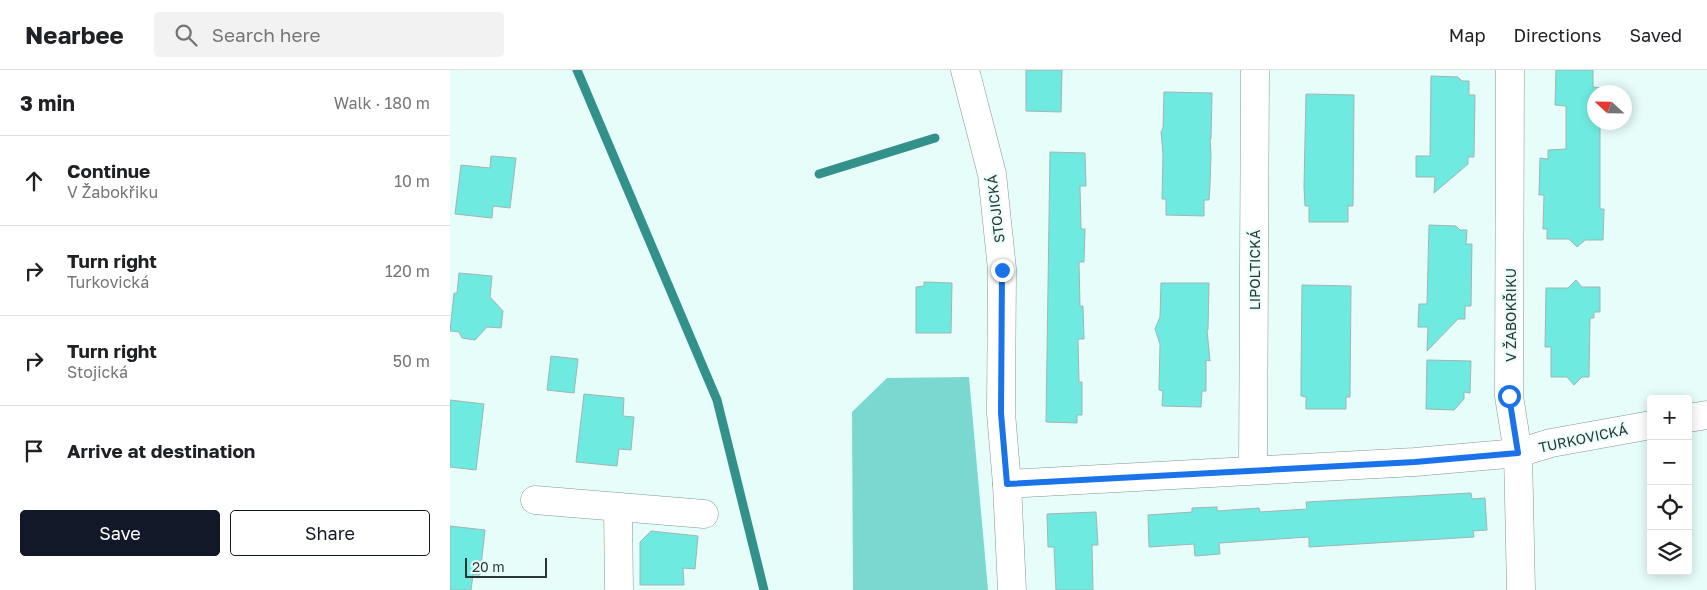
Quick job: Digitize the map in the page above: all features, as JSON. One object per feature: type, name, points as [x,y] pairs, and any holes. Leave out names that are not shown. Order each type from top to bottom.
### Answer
[{"type":"street","name":"STOJICKÁ","points":[[965,70],[992,174],[1002,270],[1001,413],[1007,484],[1012,590]]},
{"type":"street","name":"LIPOLTICKÁ","points":[[1253,470],[1255,70]]},
{"type":"street","name":"V ŽABOKŘIKU","points":[[1510,70],[1509,396],[1518,453],[1521,590]]},
{"type":"street","points":[[1692,417],[1707,415]]},
{"type":"street","name":"TURKOVICKÁ","points":[[1007,484],[1415,462],[1518,453],[1551,443],[1647,426]]},
{"type":"street","points":[[535,500],[704,514]]},
{"type":"street","points":[[618,508],[619,590]]},
{"type":"shaded area","points":[[969,377],[988,590],[853,590],[852,412],[887,378]]},
{"type":"building","points":[[1026,70],[1062,70],[1061,112],[1026,111]]},
{"type":"building","points":[[1556,70],[1593,70],[1593,85],[1587,85],[1587,130],[1600,130],[1600,209],[1604,209],[1603,240],[1585,240],[1577,247],[1569,239],[1547,239],[1547,229],[1543,229],[1544,195],[1539,195],[1540,158],[1548,159],[1548,150],[1566,149],[1566,106],[1555,105]]},
{"type":"building","points":[[1431,76],[1458,77],[1462,81],[1469,81],[1469,95],[1475,95],[1474,157],[1468,157],[1468,164],[1434,193],[1435,177],[1416,177],[1416,156],[1430,156]]},
{"type":"building","points":[[1164,92],[1212,93],[1210,185],[1209,200],[1204,200],[1204,216],[1166,215],[1166,199],[1162,199],[1163,154],[1161,132],[1163,128]]},
{"type":"building","points":[[1306,94],[1354,95],[1353,206],[1348,206],[1348,222],[1309,222],[1309,206],[1305,206],[1304,187]]},
{"type":"building","points":[[1050,152],[1085,153],[1086,186],[1080,186],[1081,229],[1085,229],[1084,262],[1079,262],[1080,306],[1083,306],[1084,339],[1078,339],[1079,382],[1082,382],[1082,415],[1077,415],[1077,423],[1046,422]]},
{"type":"building","points":[[491,156],[516,158],[510,208],[493,206],[492,218],[455,214],[461,165],[490,168]]},
{"type":"building","points":[[1429,225],[1456,226],[1460,230],[1467,230],[1466,244],[1472,244],[1471,306],[1465,306],[1465,319],[1458,319],[1427,351],[1428,327],[1418,327],[1419,304],[1427,304]]},
{"type":"building","points":[[459,273],[492,276],[490,297],[503,311],[501,328],[487,327],[475,340],[462,338],[459,332],[450,331],[454,293],[457,293]]},
{"type":"building","points":[[1576,280],[1582,287],[1600,287],[1600,312],[1594,312],[1594,318],[1590,318],[1589,377],[1582,377],[1574,385],[1567,377],[1551,377],[1551,347],[1545,347],[1546,288],[1568,288]]},
{"type":"building","points":[[924,282],[952,283],[951,333],[916,333],[916,287],[924,286]]},
{"type":"building","points":[[1161,283],[1209,283],[1207,330],[1210,361],[1206,360],[1206,391],[1202,391],[1201,407],[1162,406],[1163,391],[1159,390],[1160,344],[1155,329],[1160,317]]},
{"type":"building","points":[[1302,285],[1351,286],[1350,397],[1346,397],[1346,409],[1306,409],[1306,397],[1301,396]]},
{"type":"building","points":[[551,356],[578,359],[574,393],[547,390]]},
{"type":"building","points":[[1427,360],[1471,361],[1470,393],[1464,392],[1464,399],[1454,410],[1426,409]]},
{"type":"building","points":[[584,394],[624,398],[623,416],[634,417],[631,450],[619,449],[617,466],[576,462]]},
{"type":"building","points":[[450,400],[484,404],[476,470],[450,467]]},
{"type":"building","points":[[1471,493],[1472,499],[1485,498],[1487,530],[1473,531],[1474,537],[1309,547],[1309,537],[1219,543],[1220,554],[1195,556],[1194,544],[1149,547],[1148,515],[1192,512],[1192,508],[1217,507],[1217,511],[1259,508],[1260,512],[1307,509],[1306,502]]},
{"type":"building","points":[[1096,512],[1098,545],[1092,545],[1093,590],[1056,590],[1054,547],[1048,547],[1047,514]]},
{"type":"building","points":[[450,526],[485,530],[480,575],[473,575],[471,590],[450,590]]},
{"type":"building","points":[[651,531],[698,536],[695,569],[683,568],[684,585],[640,585],[640,542]]},
{"type":"waterway","points":[[577,70],[717,400],[764,590]]},
{"type":"waterway","points":[[819,174],[935,138]]},
{"type":"route","points":[[1002,270],[1001,413],[1007,484],[1415,462],[1518,453],[1509,396]]}]
